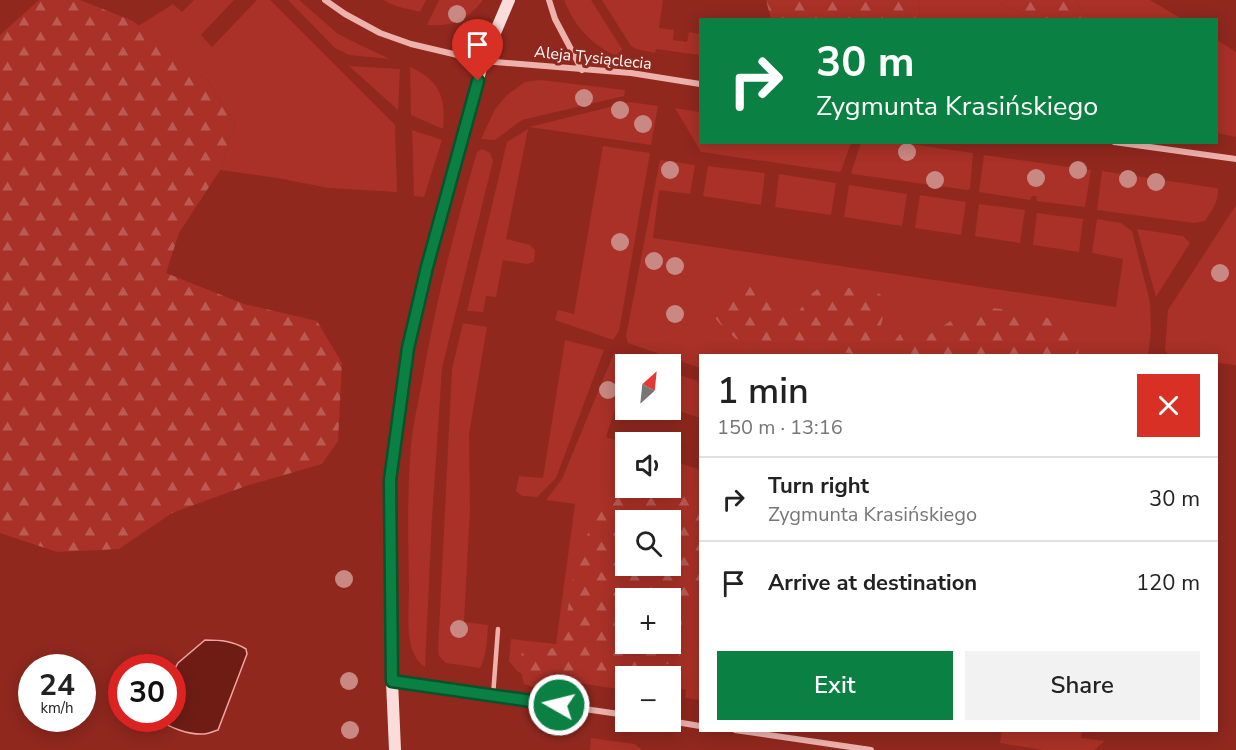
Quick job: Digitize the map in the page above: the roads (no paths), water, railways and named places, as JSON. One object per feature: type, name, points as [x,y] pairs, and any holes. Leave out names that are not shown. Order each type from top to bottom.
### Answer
[{"type":"street","name":"Aleja Tysiąclecia","points":[[325,0],[380,33],[411,44],[483,61],[631,73],[699,84]]},
{"type":"street","points":[[395,750],[390,480],[408,348],[427,267],[483,61],[509,0]]},
{"type":"street","points":[[549,0],[555,19],[582,70]]},
{"type":"street","points":[[1128,144],[1236,159]]},
{"type":"street","points":[[392,681],[615,713]]},
{"type":"street","points":[[681,723],[699,726]]},
{"type":"street","points":[[749,732],[871,750]]},
{"type":"lane","points":[[493,696],[498,629]]}]
